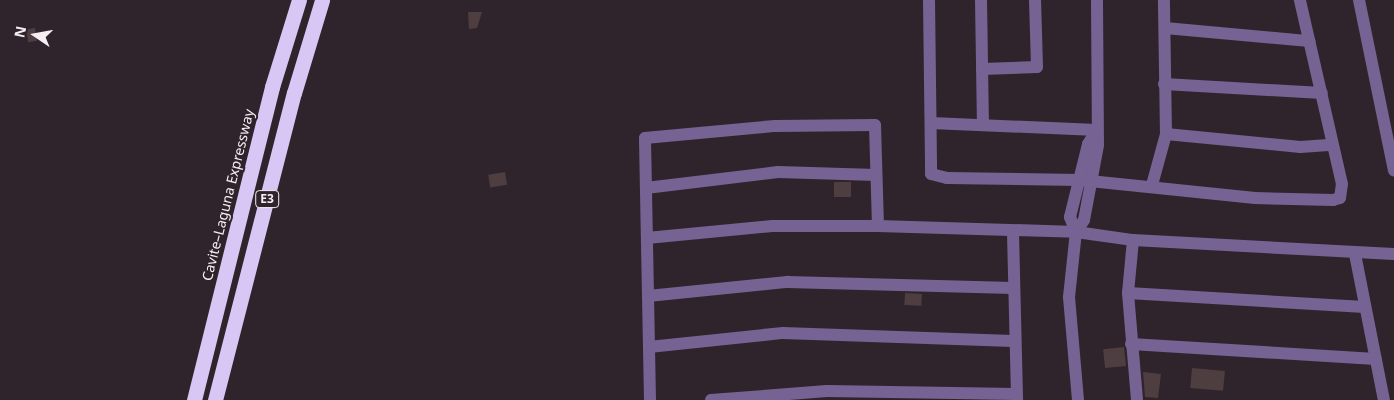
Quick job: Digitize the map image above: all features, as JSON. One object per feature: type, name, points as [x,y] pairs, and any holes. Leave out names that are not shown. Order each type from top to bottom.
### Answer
[{"type":"highway","name":"Cavite–Laguna Expressway","points":[[194,400],[272,88],[298,0]]},
{"type":"highway","name":"E3","points":[[215,400],[294,93],[322,0]]},
{"type":"street","points":[[929,0],[932,123],[931,174],[938,177],[1085,180],[1152,185],[1255,198],[1333,200],[1340,198],[1342,184],[1300,0]]},
{"type":"street","points":[[981,0],[983,125]]},
{"type":"street","points":[[982,69],[1037,67],[1035,0]]},
{"type":"street","points":[[1078,400],[1068,297],[1076,232],[1084,220],[1085,180],[1097,130],[1097,0]]},
{"type":"street","points":[[1152,185],[1166,134],[1164,0]]},
{"type":"street","points":[[1359,0],[1394,170]]},
{"type":"street","points":[[1165,28],[1309,40]]},
{"type":"street","points":[[1164,84],[1322,93]]},
{"type":"street","points":[[932,123],[1097,130]]},
{"type":"street","points":[[650,400],[645,138],[775,126],[876,125],[878,226]]},
{"type":"street","points":[[1166,134],[1300,147],[1332,145]]},
{"type":"street","points":[[646,188],[778,172],[876,175]]},
{"type":"street","points":[[647,238],[772,226],[878,226],[1013,233],[1076,232],[1133,240],[1354,254],[1394,254]]},
{"type":"street","points":[[711,400],[827,391],[1016,397],[1013,341],[1013,233]]},
{"type":"street","points":[[1133,240],[1128,293],[1137,400]]},
{"type":"street","points":[[1354,254],[1384,400]]},
{"type":"street","points":[[648,296],[787,282],[1013,288]]},
{"type":"street","points":[[1128,293],[1365,307]]},
{"type":"street","points":[[649,347],[783,333],[1013,341]]},
{"type":"street","points":[[1131,344],[1376,359]]},
{"type":"building","points":[[468,12],[482,12],[477,28],[469,29]]},
{"type":"building","points":[[35,28],[37,41],[28,42],[26,29]]},
{"type":"building","points":[[505,172],[507,185],[490,187],[488,175]]},
{"type":"building","points":[[834,182],[851,182],[851,197],[834,197]]},
{"type":"building","points":[[905,293],[922,294],[921,306],[904,305]]},
{"type":"building","points":[[1124,347],[1126,366],[1105,368],[1103,349]]},
{"type":"building","points":[[1192,368],[1225,371],[1223,391],[1190,388]]},
{"type":"building","points":[[1143,372],[1161,374],[1158,398],[1145,397]]}]
